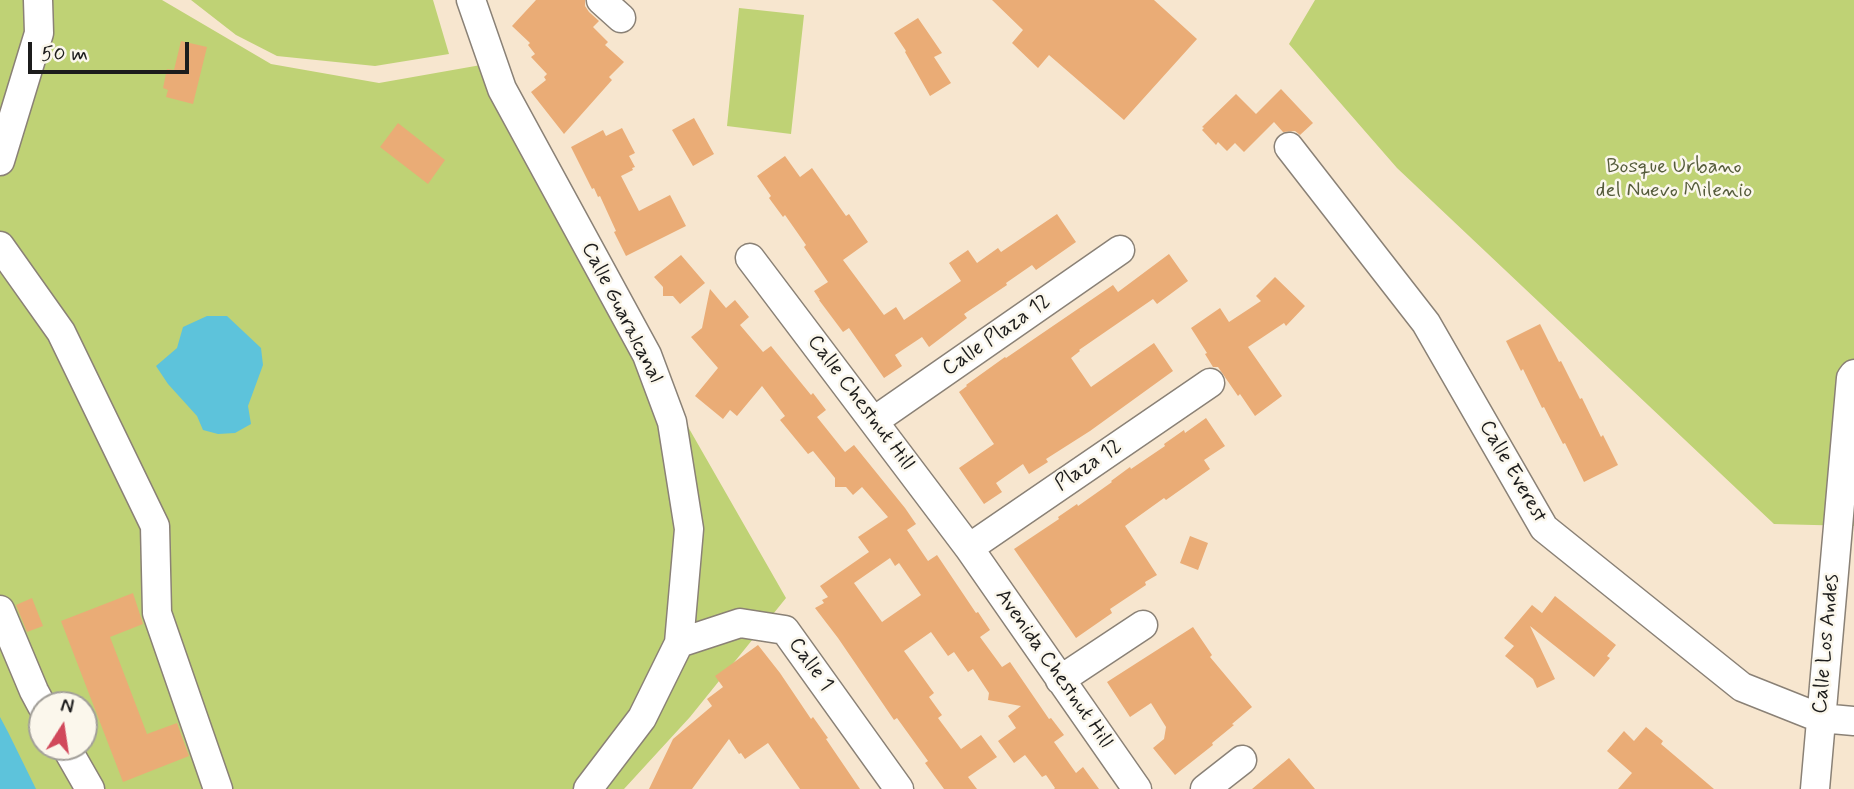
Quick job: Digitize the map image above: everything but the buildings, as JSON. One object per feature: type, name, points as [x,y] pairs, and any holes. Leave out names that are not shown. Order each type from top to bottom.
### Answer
[{"type":"street","points":[[0,161],[39,33],[38,0]]},
{"type":"street","name":"Calle Guaralcanal","points":[[471,0],[502,89],[647,355],[672,422],[690,530],[679,643],[642,718],[588,789]]},
{"type":"street","name":"Calle Everest","points":[[1289,147],[1426,323],[1545,528],[1742,687],[1820,718],[1854,721]]},
{"type":"street","points":[[0,246],[61,332],[155,526],[157,613],[218,789]]},
{"type":"street","name":"Calle Plaza 12","points":[[874,421],[1120,250]]},
{"type":"street","name":"Calle Chestnut Hill","points":[[750,258],[968,548]]},
{"type":"street","name":"Calle Los Andes","points":[[1815,789],[1851,378],[1854,374]]},
{"type":"street","name":"Plaza 12","points":[[968,548],[1210,383]]},
{"type":"street","name":"Avenida Chestnut Hill","points":[[968,548],[1137,789]]},
{"type":"street","points":[[0,610],[34,691]]},
{"type":"street","name":"Calle 1","points":[[679,643],[740,623],[785,630],[899,789]]},
{"type":"street","points":[[1060,680],[1143,625]]},
{"type":"street","points":[[1205,789],[1242,760]]},
{"type":"street","points":[[74,761],[90,789]]},
{"type":"green space","points":[[0,0],[162,0],[271,64],[379,83],[481,65],[786,598],[690,717],[624,789],[0,789]]},
{"type":"green space","points":[[191,0],[433,0],[449,54],[375,66],[277,56],[236,35]]},
{"type":"green space","name":"Bosque Urbano del Nuevo Milenio","points":[[1315,0],[1854,0],[1854,526],[1774,524],[1397,168],[1289,44]]},
{"type":"green space","points":[[739,8],[804,15],[791,134],[727,126]]},
{"type":"water","points":[[207,316],[227,316],[261,348],[263,365],[248,406],[251,424],[235,433],[218,434],[203,430],[197,416],[168,384],[156,366],[177,348],[183,327]]},
{"type":"water","points":[[0,717],[8,732],[36,789],[0,789]]}]
